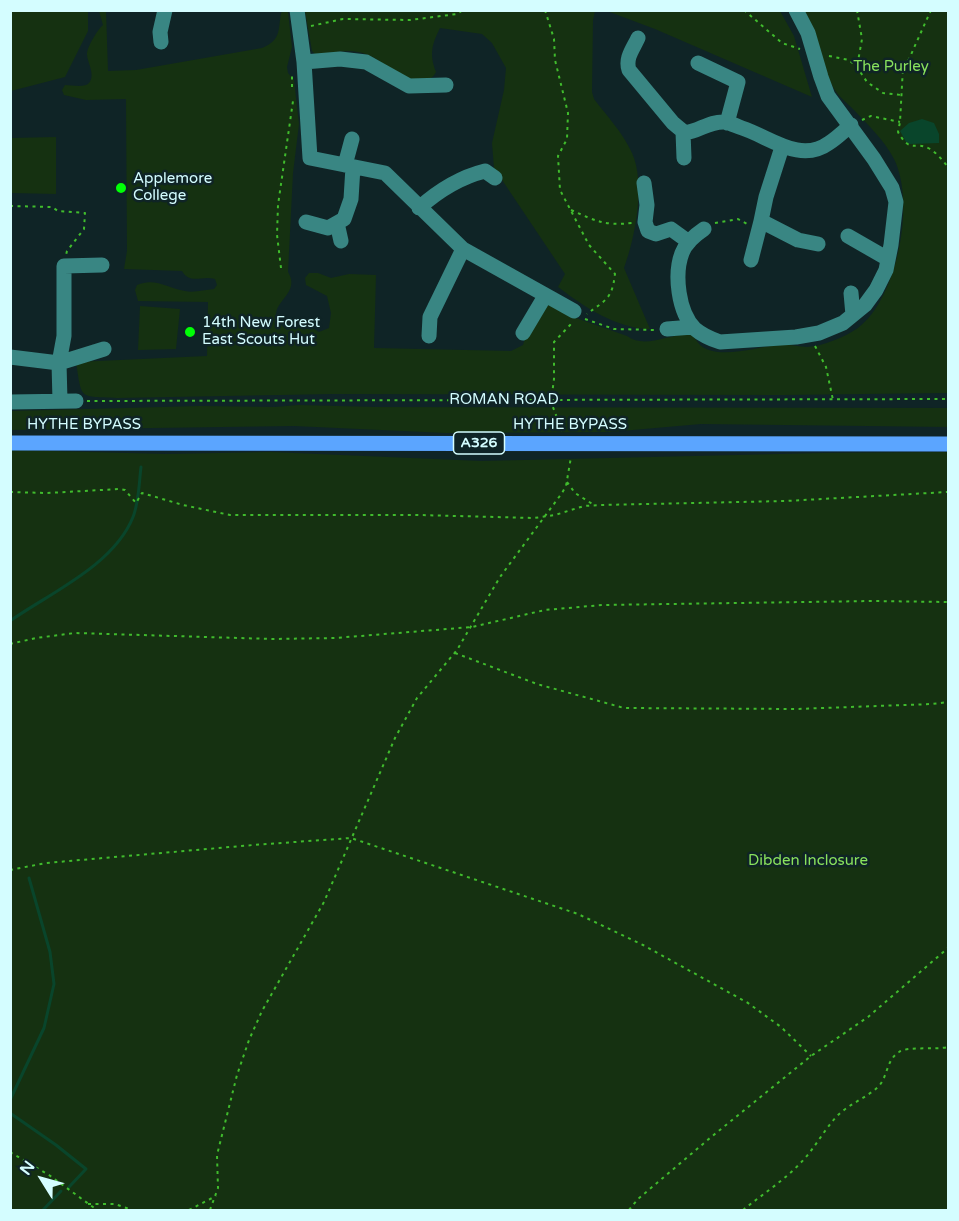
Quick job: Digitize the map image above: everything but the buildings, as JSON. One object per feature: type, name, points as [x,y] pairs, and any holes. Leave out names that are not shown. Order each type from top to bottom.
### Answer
[{"type":"main road","name":"HYTHE BYPASS","points":[[10,442],[948,444]]},
{"type":"street","points":[[161,42],[160,32],[165,10]]},
{"type":"street","points":[[297,10],[303,56],[310,158],[385,173],[463,249],[578,314]]},
{"type":"street","points":[[704,229],[688,242],[682,253],[679,275],[682,303],[693,327],[709,338],[720,342],[809,335],[843,323],[865,305],[886,270],[896,202],[886,175],[828,96],[820,77],[815,53],[796,10]]},
{"type":"street","points":[[638,38],[628,56],[627,63],[633,77],[683,132],[692,132],[712,123],[727,123],[752,131],[782,147],[802,151],[822,147],[851,125]]},
{"type":"street","points":[[303,56],[366,62],[409,86],[446,85]]},
{"type":"street","points":[[698,63],[738,82],[727,123]]},
{"type":"street","points":[[683,132],[684,158]]},
{"type":"street","points":[[306,222],[327,228],[345,219],[351,199],[349,166],[352,139]]},
{"type":"street","points":[[751,260],[766,197],[782,147]]},
{"type":"street","points":[[419,208],[440,192],[473,174],[486,171],[495,178]]},
{"type":"street","points":[[644,183],[647,205],[645,222],[648,231],[652,234],[671,229],[688,242]]},
{"type":"street","points":[[337,223],[341,241]]},
{"type":"street","points":[[759,225],[818,244]]},
{"type":"street","points":[[848,236],[888,259]]},
{"type":"street","points":[[429,336],[430,317],[463,249]]},
{"type":"street","points":[[10,402],[68,401],[59,363],[64,336],[64,266],[102,265]]},
{"type":"street","points":[[851,293],[853,315]]},
{"type":"street","points":[[522,333],[545,296]]},
{"type":"street","points":[[667,329],[693,327]]},
{"type":"street","points":[[10,357],[59,363],[104,349]]},
{"type":"path","points":[[300,28],[343,19],[410,20],[457,14],[463,10]]},
{"type":"path","points":[[210,1210],[218,1188],[217,1155],[237,1075],[249,1040],[262,1011],[324,902],[378,773],[406,717],[422,691],[455,653],[500,577],[562,493],[566,481],[572,443],[560,428],[550,402],[554,379],[554,342],[578,314],[608,300],[614,288],[615,274],[589,245],[560,190],[558,156],[567,139],[568,113],[555,60],[554,39],[545,10]]},
{"type":"path","points":[[744,10],[782,43],[849,60],[867,82],[883,93],[901,95]]},
{"type":"path","points":[[857,10],[862,39],[857,67]]},
{"type":"path","points":[[931,10],[909,59],[903,67],[898,132],[904,143],[932,150],[948,167]]},
{"type":"path","points":[[292,88],[291,77],[303,56]]},
{"type":"path","points":[[280,268],[277,236],[278,205],[293,99]]},
{"type":"path","points":[[851,125],[871,116],[900,122]]},
{"type":"path","points":[[943,162],[948,161]]},
{"type":"path","points":[[10,206],[52,207],[58,211],[85,213],[84,229],[67,251],[64,266]]},
{"type":"path","points":[[572,210],[612,225],[645,222]]},
{"type":"path","points":[[704,229],[714,224],[738,219],[759,225]]},
{"type":"path","points":[[578,314],[614,329],[647,331],[667,329]]},
{"type":"path","points":[[809,335],[826,367],[833,400]]},
{"type":"path","name":"ROMAN ROAD","points":[[68,401],[948,399]]},
{"type":"path","points":[[566,481],[575,493],[594,505]]},
{"type":"path","points":[[10,492],[125,490],[136,503],[142,493],[192,508],[230,515],[543,517],[594,505],[786,501],[948,492]]},
{"type":"path","points":[[10,644],[75,633],[335,638],[472,627],[545,610],[602,605],[948,602]]},
{"type":"path","points":[[455,653],[537,684],[624,708],[796,709],[948,702]]},
{"type":"path","points":[[10,870],[46,863],[253,844],[351,838],[578,914],[643,945],[748,1003],[812,1056]]},
{"type":"path","points":[[629,1210],[655,1183],[812,1056],[868,1017],[948,948]]},
{"type":"path","points":[[743,1210],[796,1168],[838,1115],[876,1088],[884,1079],[892,1057],[909,1048],[948,1047]]},
{"type":"path","points":[[10,1152],[49,1175],[97,1210]]},
{"type":"path","points":[[189,1210],[216,1196]]},
{"type":"path","points":[[88,1204],[115,1204],[132,1210]]},
{"type":"green space","points":[[11,10],[88,11],[88,31],[65,77],[11,91]]},
{"type":"green space","name":"The Purley","points":[[99,11],[106,11],[108,71],[136,70],[262,48],[276,38],[281,13],[288,12],[292,47],[287,67],[288,73],[294,80],[299,124],[293,173],[288,272],[291,281],[290,289],[276,314],[287,330],[304,323],[319,332],[329,328],[331,313],[327,296],[306,285],[305,278],[309,273],[318,273],[331,278],[349,274],[376,275],[374,348],[511,351],[523,345],[537,315],[546,306],[552,304],[576,318],[634,340],[650,341],[692,335],[700,345],[708,350],[728,352],[780,345],[804,347],[820,345],[834,341],[858,328],[872,314],[883,296],[899,249],[903,224],[903,200],[894,159],[876,133],[833,87],[813,29],[804,11],[948,11],[948,393],[333,394],[117,398],[84,394],[76,362],[207,356],[208,302],[138,301],[135,290],[137,285],[150,282],[192,292],[214,289],[217,285],[215,279],[193,279],[182,271],[124,269],[127,251],[126,99],[86,100],[64,95],[62,90],[65,85],[84,85],[91,80],[87,54],[93,38],[103,25]]},
{"type":"green space","points":[[305,11],[595,11],[592,92],[594,99],[624,139],[636,166],[639,195],[632,242],[624,268],[650,329],[613,321],[589,309],[558,287],[565,274],[494,168],[492,143],[504,90],[506,68],[492,43],[482,34],[440,28],[432,49],[436,72],[430,79],[413,81],[397,75],[366,54],[347,51],[315,54],[312,51]]},
{"type":"green space","points":[[607,11],[780,11],[794,36],[812,97],[655,29]]},
{"type":"green space","points":[[56,137],[56,194],[11,193],[11,138]]},
{"type":"green space","points":[[140,306],[180,309],[176,349],[138,350]]},
{"type":"green space","points":[[298,405],[948,408],[948,427],[701,424],[610,432],[446,433],[294,426],[11,430],[11,411]]},
{"type":"green space","name":"Dibden Inclosure","points":[[11,450],[166,454],[271,452],[481,461],[948,452],[948,1210],[11,1210]]},
{"type":"shaded area","points":[[922,119],[934,123],[939,134],[939,143],[910,144],[906,142],[900,131],[909,123]]},
{"type":"waterway","points":[[10,621],[79,576],[111,550],[124,534],[133,517],[138,499],[141,467]]},
{"type":"waterway","points":[[10,1100],[44,1028],[54,984],[50,952],[29,878]]},
{"type":"waterway","points":[[10,1113],[86,1169],[69,1187]]},
{"type":"waterway","points":[[43,1210],[61,1191]]},
{"type":"place","name":"Applemore College","points":[[121,188]]},
{"type":"place","name":"14th New Forest East Scouts Hut","points":[[190,332]]}]
